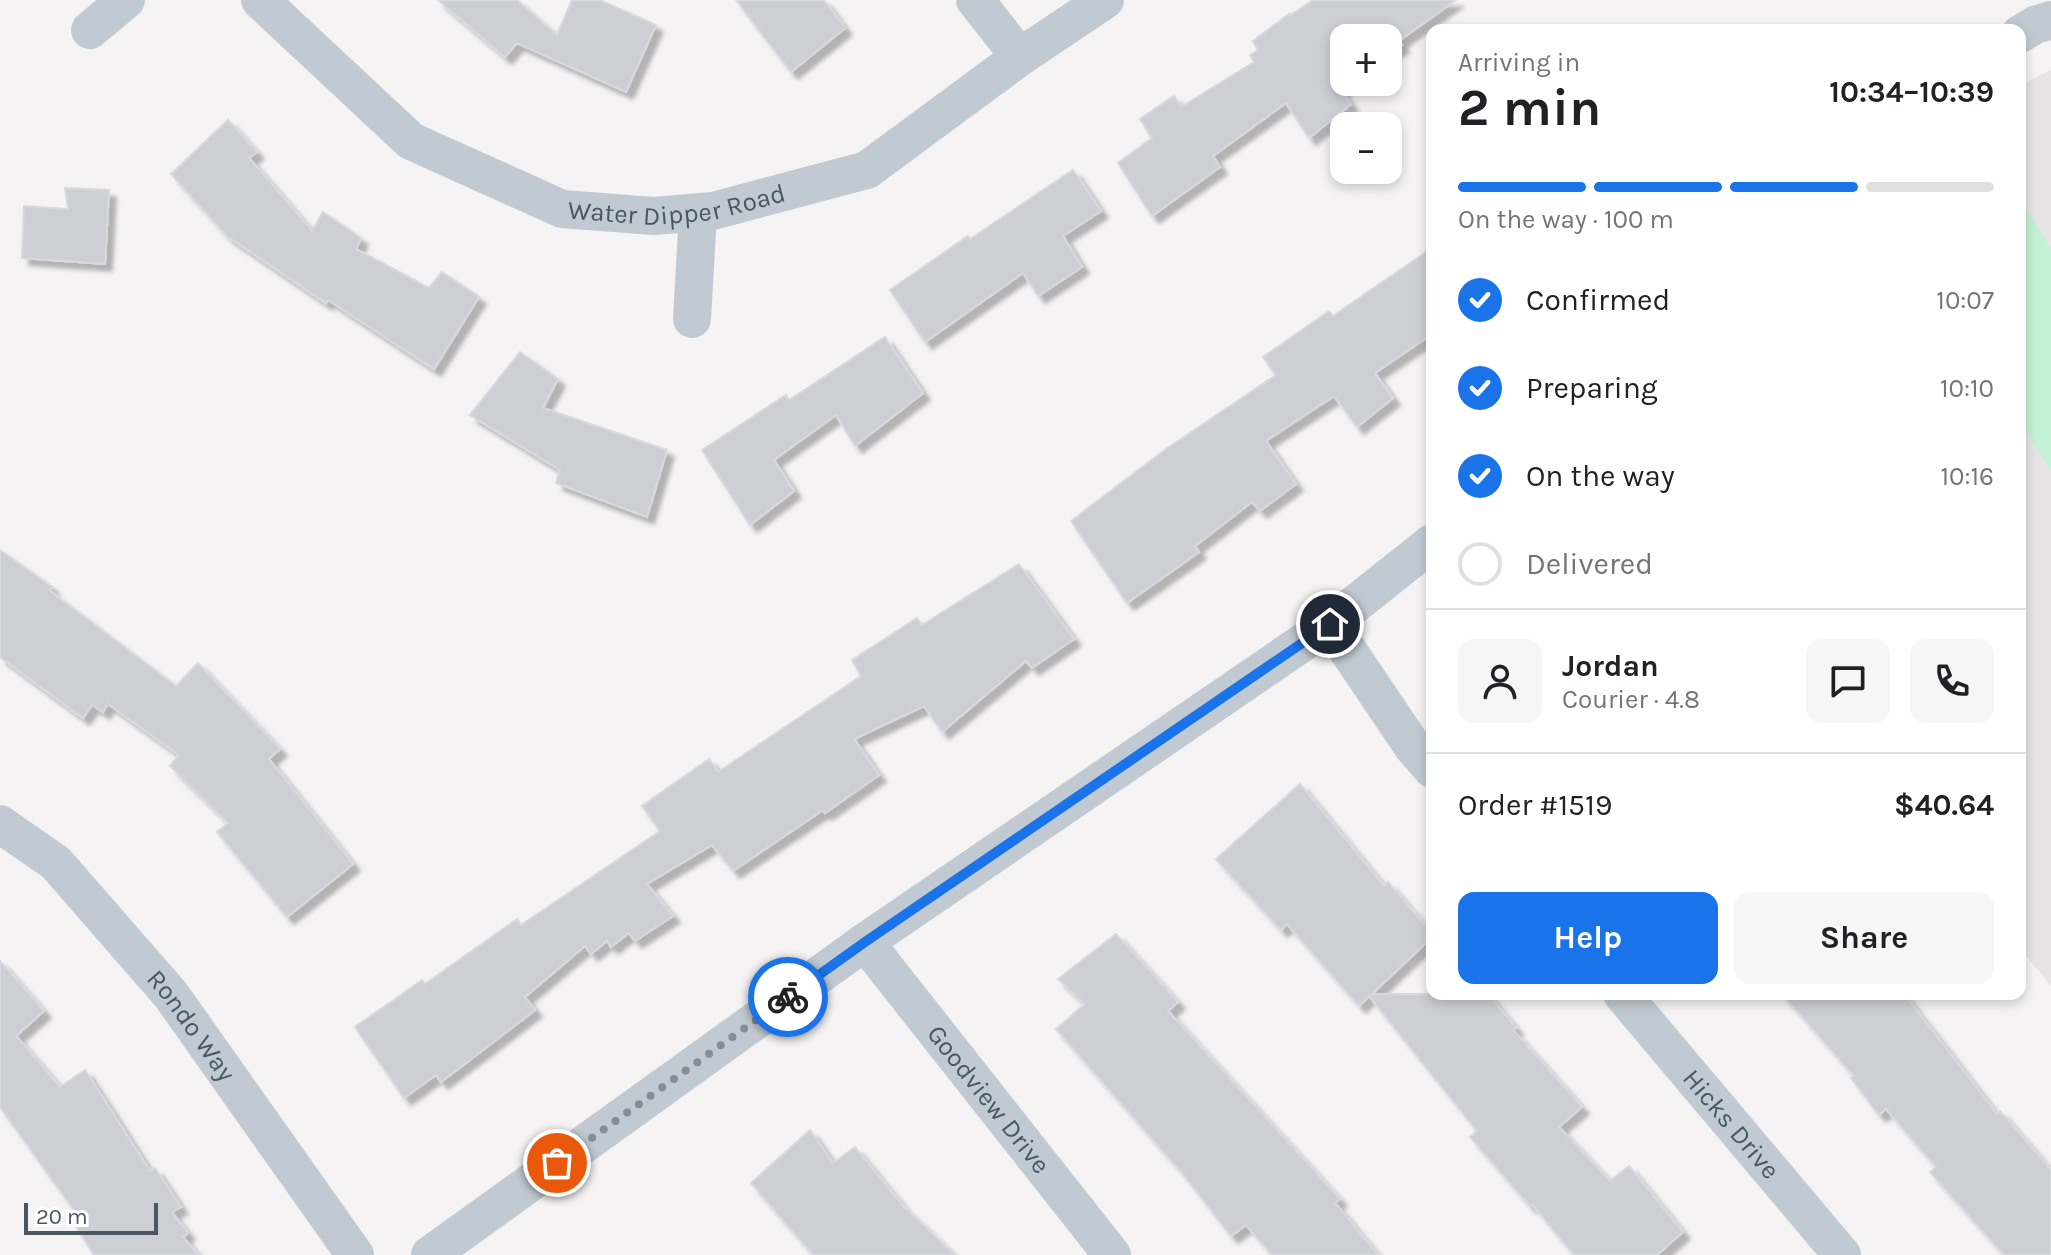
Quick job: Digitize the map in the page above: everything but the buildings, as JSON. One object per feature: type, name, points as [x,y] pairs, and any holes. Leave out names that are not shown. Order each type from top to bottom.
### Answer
[{"type":"street","points":[[90,30],[126,0]]},
{"type":"street","name":"Water Dipper Road","points":[[260,0],[411,141],[562,209],[654,216],[698,213],[867,170],[1020,57],[1105,0]]},
{"type":"street","points":[[975,0],[1020,57]]},
{"type":"street","points":[[2026,30],[2051,20]]},
{"type":"street","points":[[692,319],[698,213]]},
{"type":"street","points":[[430,1255],[865,942],[1330,624],[1426,548]]},
{"type":"street","points":[[1330,624],[1426,762]]},
{"type":"street","name":"Rondo Way","points":[[0,824],[56,863],[171,995],[355,1255]]},
{"type":"street","name":"Goodview Drive","points":[[865,942],[1112,1255]]},
{"type":"street","name":"Hicks Drive","points":[[1627,1000],[1842,1255]]},
{"type":"shaded area","points":[[2051,70],[2051,986],[2026,955],[2026,82]]},
{"type":"green space","points":[[2026,210],[2051,248],[2051,470],[2026,430]]},
{"type":"way so far","points":[[557,1163],[788,997]]},
{"type":"route","points":[[788,997],[1330,624]]}]
